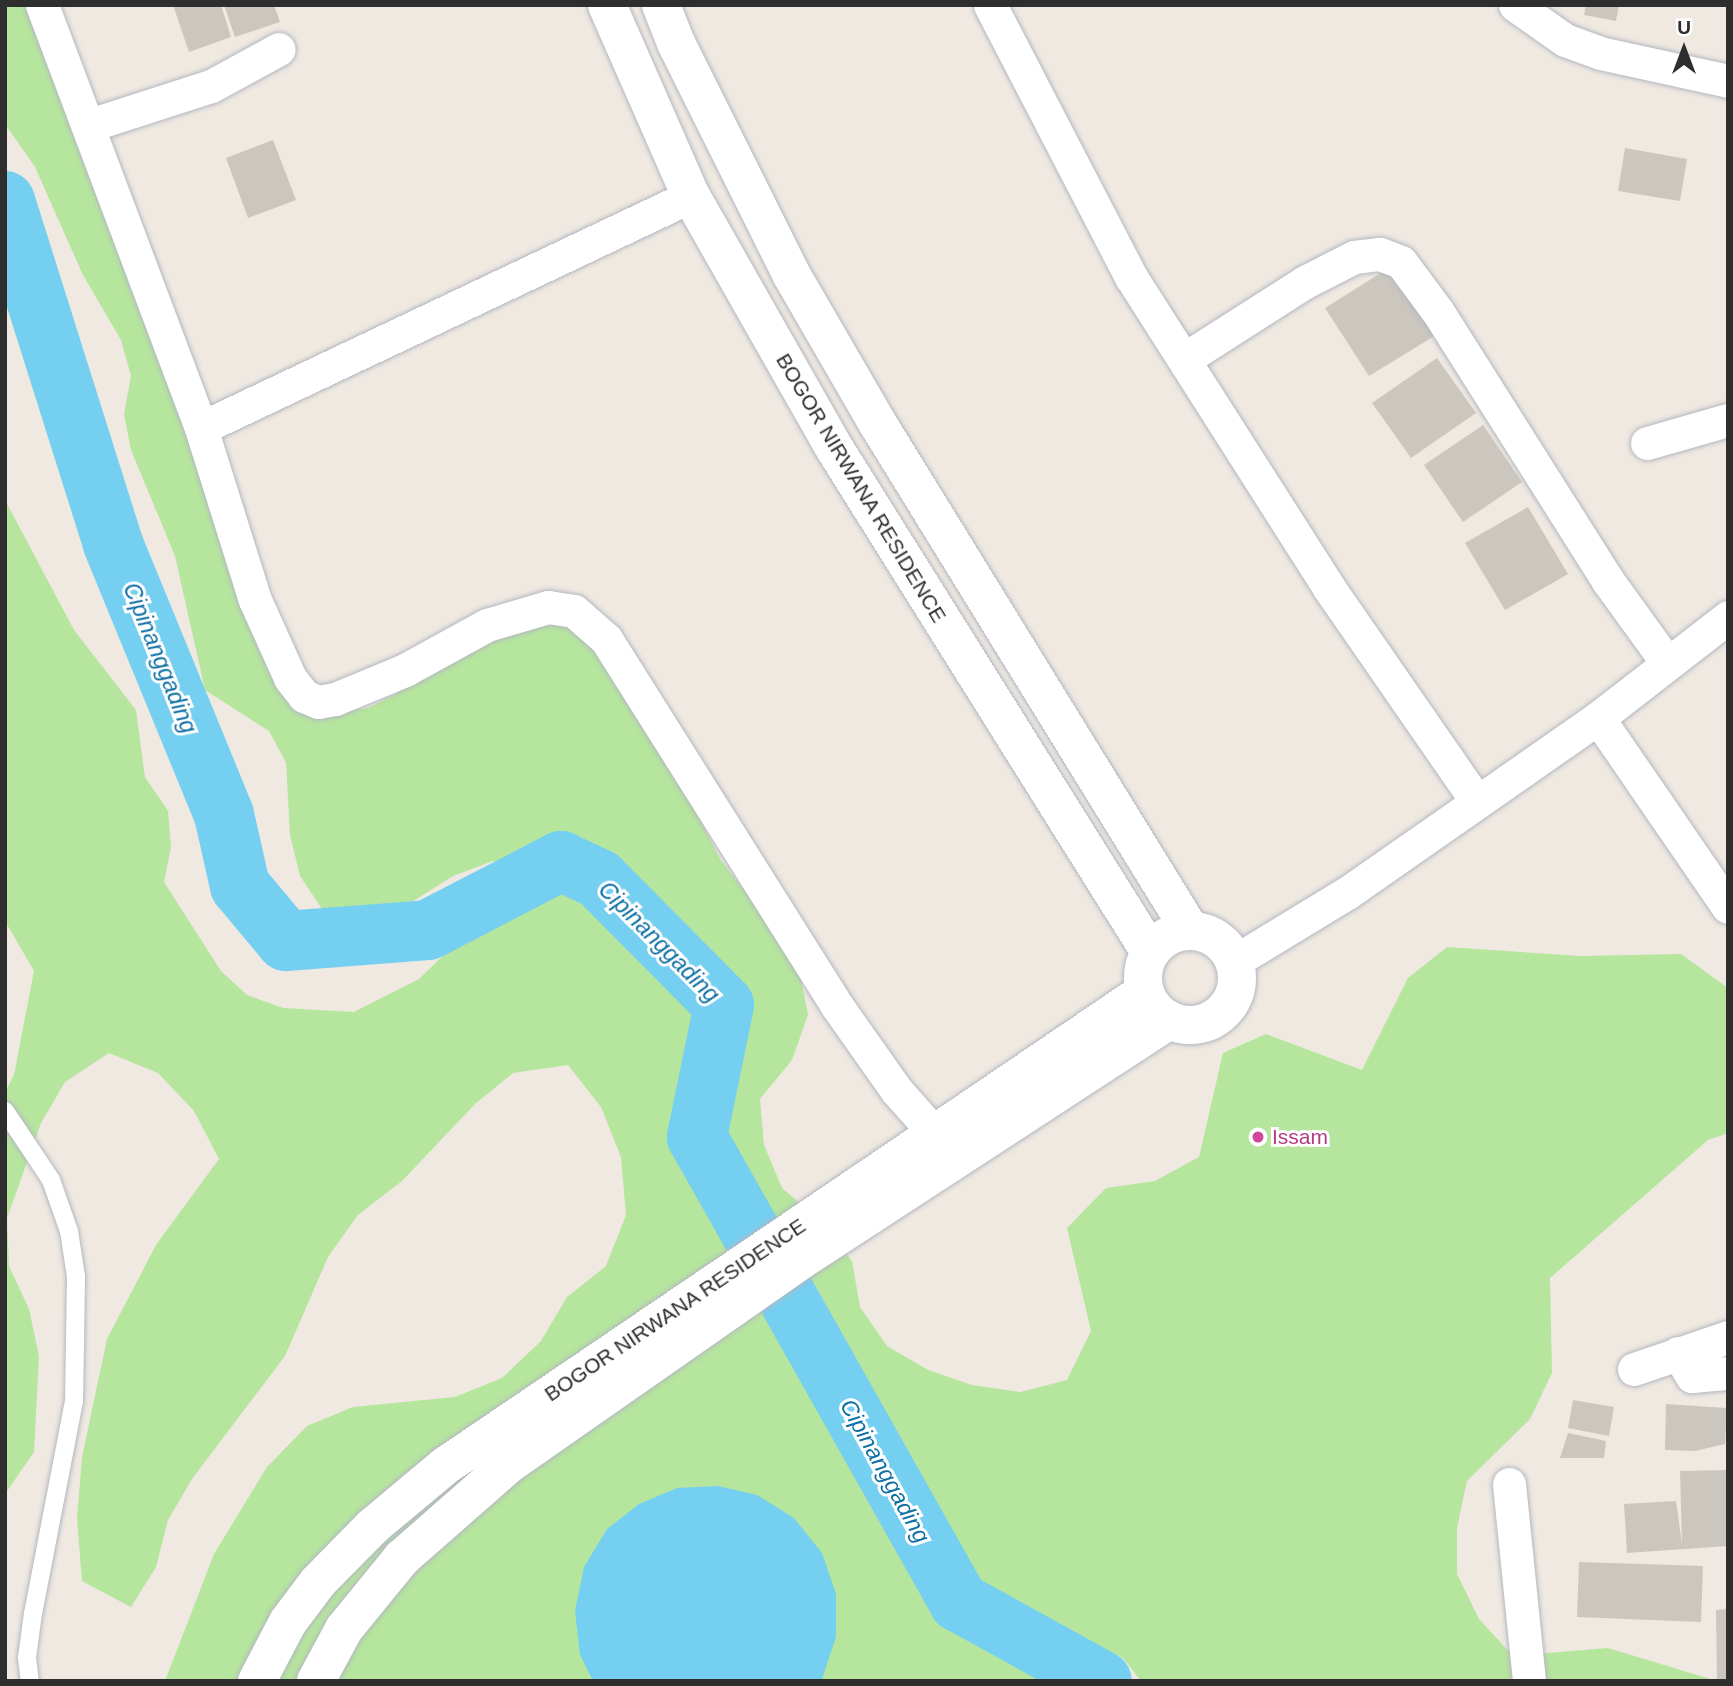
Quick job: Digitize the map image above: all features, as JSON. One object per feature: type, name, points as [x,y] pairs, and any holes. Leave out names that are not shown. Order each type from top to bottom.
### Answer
[{"type":"street","points":[[42,5],[90,125],[201,428],[255,600],[290,678],[304,696],[318,702],[335,699],[405,670],[487,625],[548,607],[574,611],[606,639],[837,1006],[897,1091],[936,1135]]},
{"type":"street","name":"BOGOR NIRWANA RESIDENCE","points":[[607,5],[691,196],[833,446],[1150,951]]},
{"type":"street","points":[[661,5],[676,44],[785,262],[878,424],[1190,930]]},
{"type":"street","points":[[990,5],[1088,201],[1130,277],[1186,358],[1329,588],[1477,802]]},
{"type":"street","points":[[1519,7],[1565,40],[1600,53],[1728,81]]},
{"type":"street","points":[[90,125],[211,86],[279,49]]},
{"type":"street","points":[[201,428],[691,196]]},
{"type":"street","points":[[1186,358],[1305,282],[1354,257],[1380,254],[1401,262],[1438,312],[1608,581],[1666,661]]},
{"type":"street","points":[[1647,443],[1728,420]]},
{"type":"street","points":[[833,446],[878,424]]},
{"type":"street","points":[[1235,961],[1347,892],[1598,718],[1666,661],[1728,617]]},
{"type":"street","points":[[1598,718],[1728,907]]},
{"type":"street","points":[[1190,930],[1217,938],[1235,961],[1235,993],[1216,1018],[1185,1025],[1169,1020],[1158,1013],[1144,992],[1144,965],[1150,951],[1174,932],[1190,930]]},
{"type":"street","name":"BOGOR NIRWANA RESIDENCE","points":[[800,1243],[936,1135],[1144,992]]},
{"type":"street","name":"BOGOR NIRWANA RESIDENCE","points":[[800,1243],[1169,1020]]},
{"type":"street","points":[[735,1288],[800,1243]]},
{"type":"street","name":"BOGOR NIRWANA RESIDENCE","points":[[257,1681],[262,1664],[295,1612],[372,1527],[445,1466],[735,1288]]},
{"type":"street","name":"BOGOR NIRWANA RESIDENCE","points":[[316,1681],[344,1629],[402,1558],[443,1519],[509,1464],[735,1288]]},
{"type":"street","points":[[1634,1369],[1728,1337]]},
{"type":"street","points":[[1678,1353],[1692,1376],[1728,1373]]},
{"type":"street","points":[[1509,1484],[1529,1681]]},
{"type":"lane","points":[[5,1111],[51,1180],[69,1231],[76,1277],[74,1401],[33,1613],[27,1658],[30,1681]]},
{"type":"green space","points":[[5,5],[46,5],[248,596],[337,712],[368,708],[390,697],[521,620],[565,625],[599,654],[667,755],[720,859],[797,959],[808,1015],[792,1060],[760,1099],[764,1145],[782,1188],[823,1223],[852,1261],[860,1307],[887,1346],[928,1370],[972,1385],[1020,1392],[1067,1380],[1091,1331],[1067,1228],[1106,1188],[1155,1181],[1199,1157],[1223,1053],[1266,1034],[1362,1070],[1408,978],[1447,947],[1581,956],[1681,954],[1728,988],[1728,1133],[1708,1140],[1550,1278],[1552,1373],[1530,1419],[1467,1481],[1457,1528],[1457,1574],[1479,1619],[1513,1656],[1608,1648],[1717,1681],[1141,1681],[1123,1658],[1003,1597],[1078,1665],[1084,1681],[165,1681],[214,1554],[267,1467],[307,1426],[353,1407],[455,1397],[502,1378],[541,1341],[567,1297],[606,1266],[626,1215],[621,1157],[601,1107],[568,1065],[513,1073],[475,1104],[402,1181],[358,1215],[328,1257],[285,1356],[192,1479],[168,1520],[156,1567],[131,1607],[82,1581],[77,1518],[82,1457],[107,1339],[156,1245],[219,1159],[194,1111],[158,1073],[109,1053],[65,1082],[41,1123],[7,1218],[9,1266],[29,1309],[39,1356],[34,1452],[5,1494],[5,1092],[14,1075],[34,971],[5,921],[5,500],[74,630],[136,710],[145,777],[168,811],[171,847],[164,882],[221,971],[247,995],[283,1008],[354,1012],[419,979],[447,952],[505,911],[538,903],[532,868],[493,861],[453,876],[393,914],[357,923],[322,909],[300,876],[290,835],[286,763],[269,731],[205,690],[175,556],[131,450],[124,414],[131,376],[121,340],[83,275],[35,167],[5,124]]},
{"type":"water","points":[[718,1486],[757,1495],[794,1518],[822,1553],[836,1594],[836,1637],[822,1679],[593,1681],[580,1655],[575,1611],[584,1567],[607,1529],[639,1504],[677,1488]]},
{"type":"building","points":[[173,5],[221,5],[231,37],[189,52]]},
{"type":"building","points":[[224,5],[274,5],[280,22],[235,37]]},
{"type":"building","points":[[1586,5],[1619,5],[1616,21],[1584,15]]},
{"type":"building","points":[[273,140],[296,200],[248,218],[226,158]]},
{"type":"building","points":[[1625,148],[1687,159],[1680,201],[1618,191]]},
{"type":"building","points":[[1392,266],[1436,335],[1369,376],[1325,308]]},
{"type":"building","points":[[1437,358],[1476,413],[1411,458],[1372,403]]},
{"type":"building","points":[[1483,425],[1522,482],[1463,522],[1424,465]]},
{"type":"building","points":[[1528,507],[1568,574],[1505,610],[1465,543]]},
{"type":"building","points":[[1573,1400],[1614,1407],[1609,1436],[1568,1428]]},
{"type":"building","points":[[1666,1404],[1727,1408],[1725,1444],[1695,1451],[1665,1450]]},
{"type":"building","points":[[1568,1433],[1606,1441],[1604,1458],[1560,1458]]},
{"type":"building","points":[[1728,1470],[1728,1546],[1627,1553],[1624,1504],[1676,1501],[1682,1544],[1680,1471]]},
{"type":"building","points":[[1579,1562],[1703,1566],[1701,1622],[1577,1617]]},
{"type":"building","points":[[1728,1609],[1728,1680],[1717,1681],[1716,1610]]},
{"type":"waterway","name":"Cipinanggading","points":[[5,201],[113,544],[224,815],[240,886],[286,941],[428,930],[561,861],[599,879],[724,1005],[697,1137],[959,1602],[1102,1681]]},
{"type":"place","name":"Issam","points":[[1258,1137]]}]
